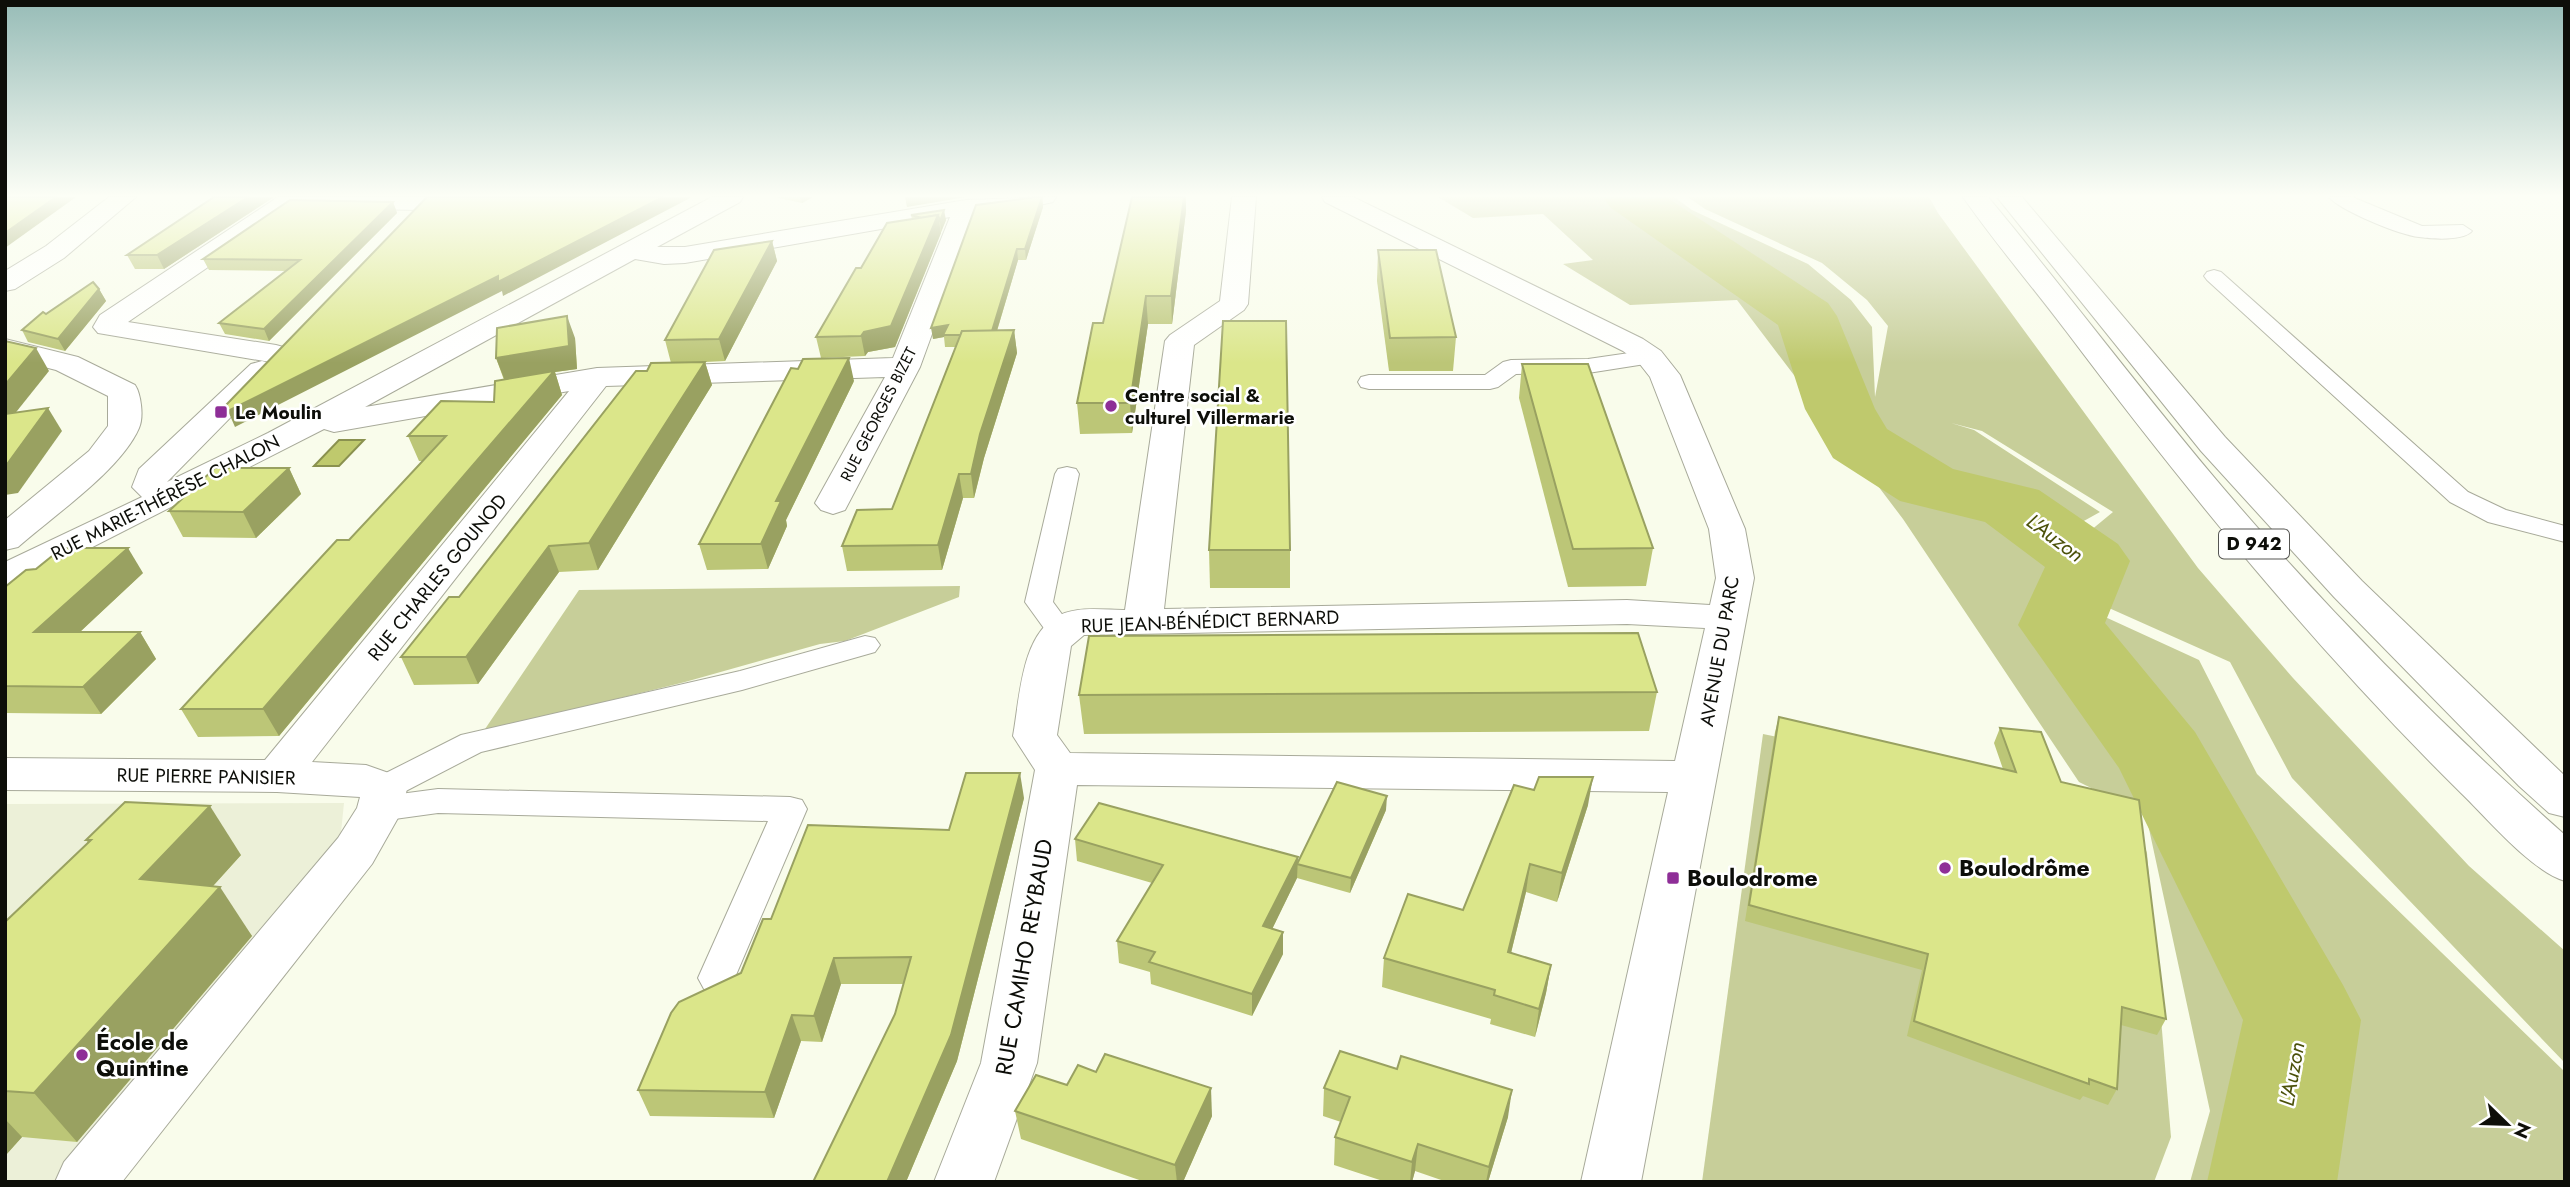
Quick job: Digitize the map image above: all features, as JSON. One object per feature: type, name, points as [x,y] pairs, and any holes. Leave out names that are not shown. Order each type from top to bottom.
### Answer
[{"type":"street","points":[[5,283],[54,252]]},
{"type":"street","points":[[170,496],[149,487],[151,476],[221,412],[286,345],[108,327],[110,321],[209,252]]},
{"type":"street","name":"RUE MARIE-THÉRÈSE CHALON","points":[[5,576],[170,496],[315,421],[626,252]]},
{"type":"street","points":[[644,252],[664,256],[700,252]]},
{"type":"street","name":"RUE GEORGES BIZET","points":[[833,503],[905,367],[949,252]]},
{"type":"street","points":[[1143,620],[1180,341],[1234,304],[1239,252]]},
{"type":"street","name":"AVENUE DU PARC","points":[[1446,252],[1633,345],[1650,357],[1665,375],[1727,529],[1733,553],[1735,578],[1611,1182]]},
{"type":"street","name":"D 942","points":[[2019,252],[2166,440],[2343,648],[2482,789],[2565,863]]},
{"type":"street","name":"D 942","points":[[2055,252],[2213,444],[2348,589],[2535,775],[2565,801]]},
{"type":"street","points":[[5,348],[42,355],[90,371],[124,392],[124,426],[101,458],[5,539]]},
{"type":"street","points":[[315,421],[340,422],[597,377],[905,367]]},
{"type":"street","name":"RUE CHARLES GOUNOD","points":[[277,776],[597,377]]},
{"type":"street","points":[[379,387],[395,393],[412,409]]},
{"type":"street","name":"RUE JEAN-BÉNÉDICT BERNARD","points":[[1058,769],[1035,736],[1051,643],[1075,623],[1627,612],[1691,614],[1726,620]]},
{"type":"street","points":[[1058,769],[1659,775],[1694,779]]},
{"type":"street","name":"RUE CAMIHO REYBAUD","points":[[964,1182],[1009,1063],[1058,769]]},
{"type":"street","name":"RUE PIERRE PANISIER","points":[[5,774],[277,776],[366,781],[382,799]]},
{"type":"street","points":[[85,1182],[355,851],[382,799]]},
{"type":"lane","points":[[2214,276],[2459,497],[2497,516],[2565,534]]},
{"type":"lane","points":[[1369,382],[1490,382],[1511,367],[1588,366],[1650,357]]},
{"type":"lane","points":[[1061,632],[1039,602],[1067,474]]},
{"type":"lane","points":[[382,799],[472,744],[742,680],[865,645]]},
{"type":"lane","points":[[382,799],[790,809],[717,978]]},
{"type":"shaded area","points":[[1585,252],[1783,252],[1808,264],[1851,300],[1872,327],[1875,397],[1888,326],[1867,300],[1822,263],[1799,252],[1967,252],[2198,568],[2293,678],[2469,866],[2565,951],[2565,1063],[2292,778],[2230,662],[2082,596],[2097,562],[2073,545],[2113,512],[1982,431],[1951,423],[1974,430],[2100,512],[2046,542],[2069,560],[2055,594],[2199,660],[2257,774],[2565,1072],[2565,1182],[2190,1182],[2210,1111],[2146,815],[2079,782],[1903,519],[1737,300],[1630,305],[1563,264],[1593,260]]},
{"type":"shaded area","points":[[339,440],[364,440],[339,466],[314,466]]},
{"type":"shaded area","points":[[960,586],[959,597],[845,641],[820,644],[685,682],[483,732],[579,590]]},
{"type":"shaded area","points":[[1763,734],[2131,811],[2147,853],[2171,1137],[2154,1182],[1702,1182]]},
{"type":"shaded area","name":"École de Quintine","points":[[344,803],[340,842],[61,1182],[5,1182],[5,804]]},
{"type":"building","points":[[131,252],[161,252],[157,255],[127,255]]},
{"type":"building","points":[[213,252],[342,252],[264,329],[219,323],[300,260],[203,259]]},
{"type":"building","points":[[373,252],[555,252],[498,282],[498,276],[228,411],[226,405]]},
{"type":"building","points":[[713,252],[766,252],[719,339],[665,340]]},
{"type":"building","points":[[870,252],[922,252],[891,326],[864,332],[861,336],[816,337],[856,268],[861,268]]},
{"type":"building","points":[[959,252],[1016,252],[992,331],[962,331],[961,335],[943,335],[948,325],[931,328]]},
{"type":"building","points":[[1119,252],[1177,252],[1171,296],[1146,296],[1130,403],[1077,403],[1093,323],[1103,323]]},
{"type":"building","points":[[1378,252],[1437,252],[1456,337],[1390,338]]},
{"type":"building","points":[[93,282],[99,289],[58,339],[22,330],[43,312],[46,314]]},
{"type":"building","points":[[567,316],[569,346],[496,358],[497,328]]},
{"type":"building","points":[[1223,321],[1286,321],[1290,550],[1209,550]]},
{"type":"building","points":[[1014,330],[980,434],[971,474],[959,474],[938,545],[842,546],[857,510],[892,509],[962,331]]},
{"type":"building","points":[[5,341],[36,348],[5,385]]},
{"type":"building","points":[[849,358],[776,501],[781,501],[761,544],[699,544],[791,368],[798,369],[803,359]]},
{"type":"building","points":[[705,362],[589,543],[549,546],[466,657],[401,657],[449,597],[459,597],[636,371],[647,371],[651,363]]},
{"type":"building","points":[[1522,364],[1588,364],[1653,548],[1573,549]]},
{"type":"building","points":[[554,371],[263,709],[181,709],[337,540],[349,540],[446,436],[408,436],[441,401],[494,402],[495,381]]},
{"type":"building","points":[[48,408],[5,467],[5,414]]},
{"type":"building","points":[[215,468],[289,468],[243,512],[169,511]]},
{"type":"building","points":[[62,548],[128,548],[34,632],[140,632],[83,687],[5,686],[5,587],[26,570],[36,569]]},
{"type":"building","points":[[1638,633],[1657,692],[1079,695],[1089,636]]},
{"type":"building","name":"Boulodrôme","points":[[1779,717],[2016,772],[2000,728],[2041,732],[2061,782],[2139,800],[2166,1019],[2122,1007],[2117,1089],[2089,1079],[2089,1084],[1914,1021],[1928,954],[1749,905]]},
{"type":"building","points":[[966,773],[1020,773],[951,1035],[887,1182],[813,1182],[895,1014],[911,957],[834,958],[814,1016],[792,1015],[765,1092],[638,1090],[671,1013],[679,1002],[741,973],[763,919],[771,919],[808,825],[949,830]]},
{"type":"building","points":[[1539,777],[1593,777],[1562,873],[1530,864],[1508,952],[1551,965],[1539,1009],[1494,995],[1495,990],[1384,958],[1408,894],[1463,910],[1514,785],[1534,790]]},
{"type":"building","points":[[1337,782],[1387,796],[1351,878],[1297,864]]},
{"type":"building","points":[[125,802],[210,806],[140,879],[220,887],[34,1093],[5,1091],[5,922],[91,840],[86,840]]},
{"type":"building","points":[[1099,803],[1298,857],[1263,926],[1283,932],[1252,994],[1149,962],[1155,952],[1117,941],[1163,865],[1075,839]]},
{"type":"building","points":[[1340,1051],[1397,1069],[1401,1056],[1512,1090],[1489,1167],[1418,1144],[1412,1162],[1335,1137],[1350,1097],[1324,1088]]},
{"type":"building","points":[[1105,1054],[1211,1088],[1175,1165],[1015,1111],[1036,1075],[1067,1085],[1078,1065],[1096,1072]]},
{"type":"waterway","name":"L'Auzon","points":[[1712,252],[1806,316],[1840,409],[1859,443],[1927,485],[2012,506],[2089,561],[2061,625],[2161,756],[2302,1020],[2272,1182]]},
{"type":"place","name":"Centre social & culturel Villermarie","points":[[1111,406]]},
{"type":"place","name":"Le Moulin","points":[[221,412]]},
{"type":"place","name":"Boulodrôme","points":[[1945,868]]},
{"type":"place","name":"Boulodrome","points":[[1673,878]]},
{"type":"place","name":"École de Quintine","points":[[82,1055]]}]
